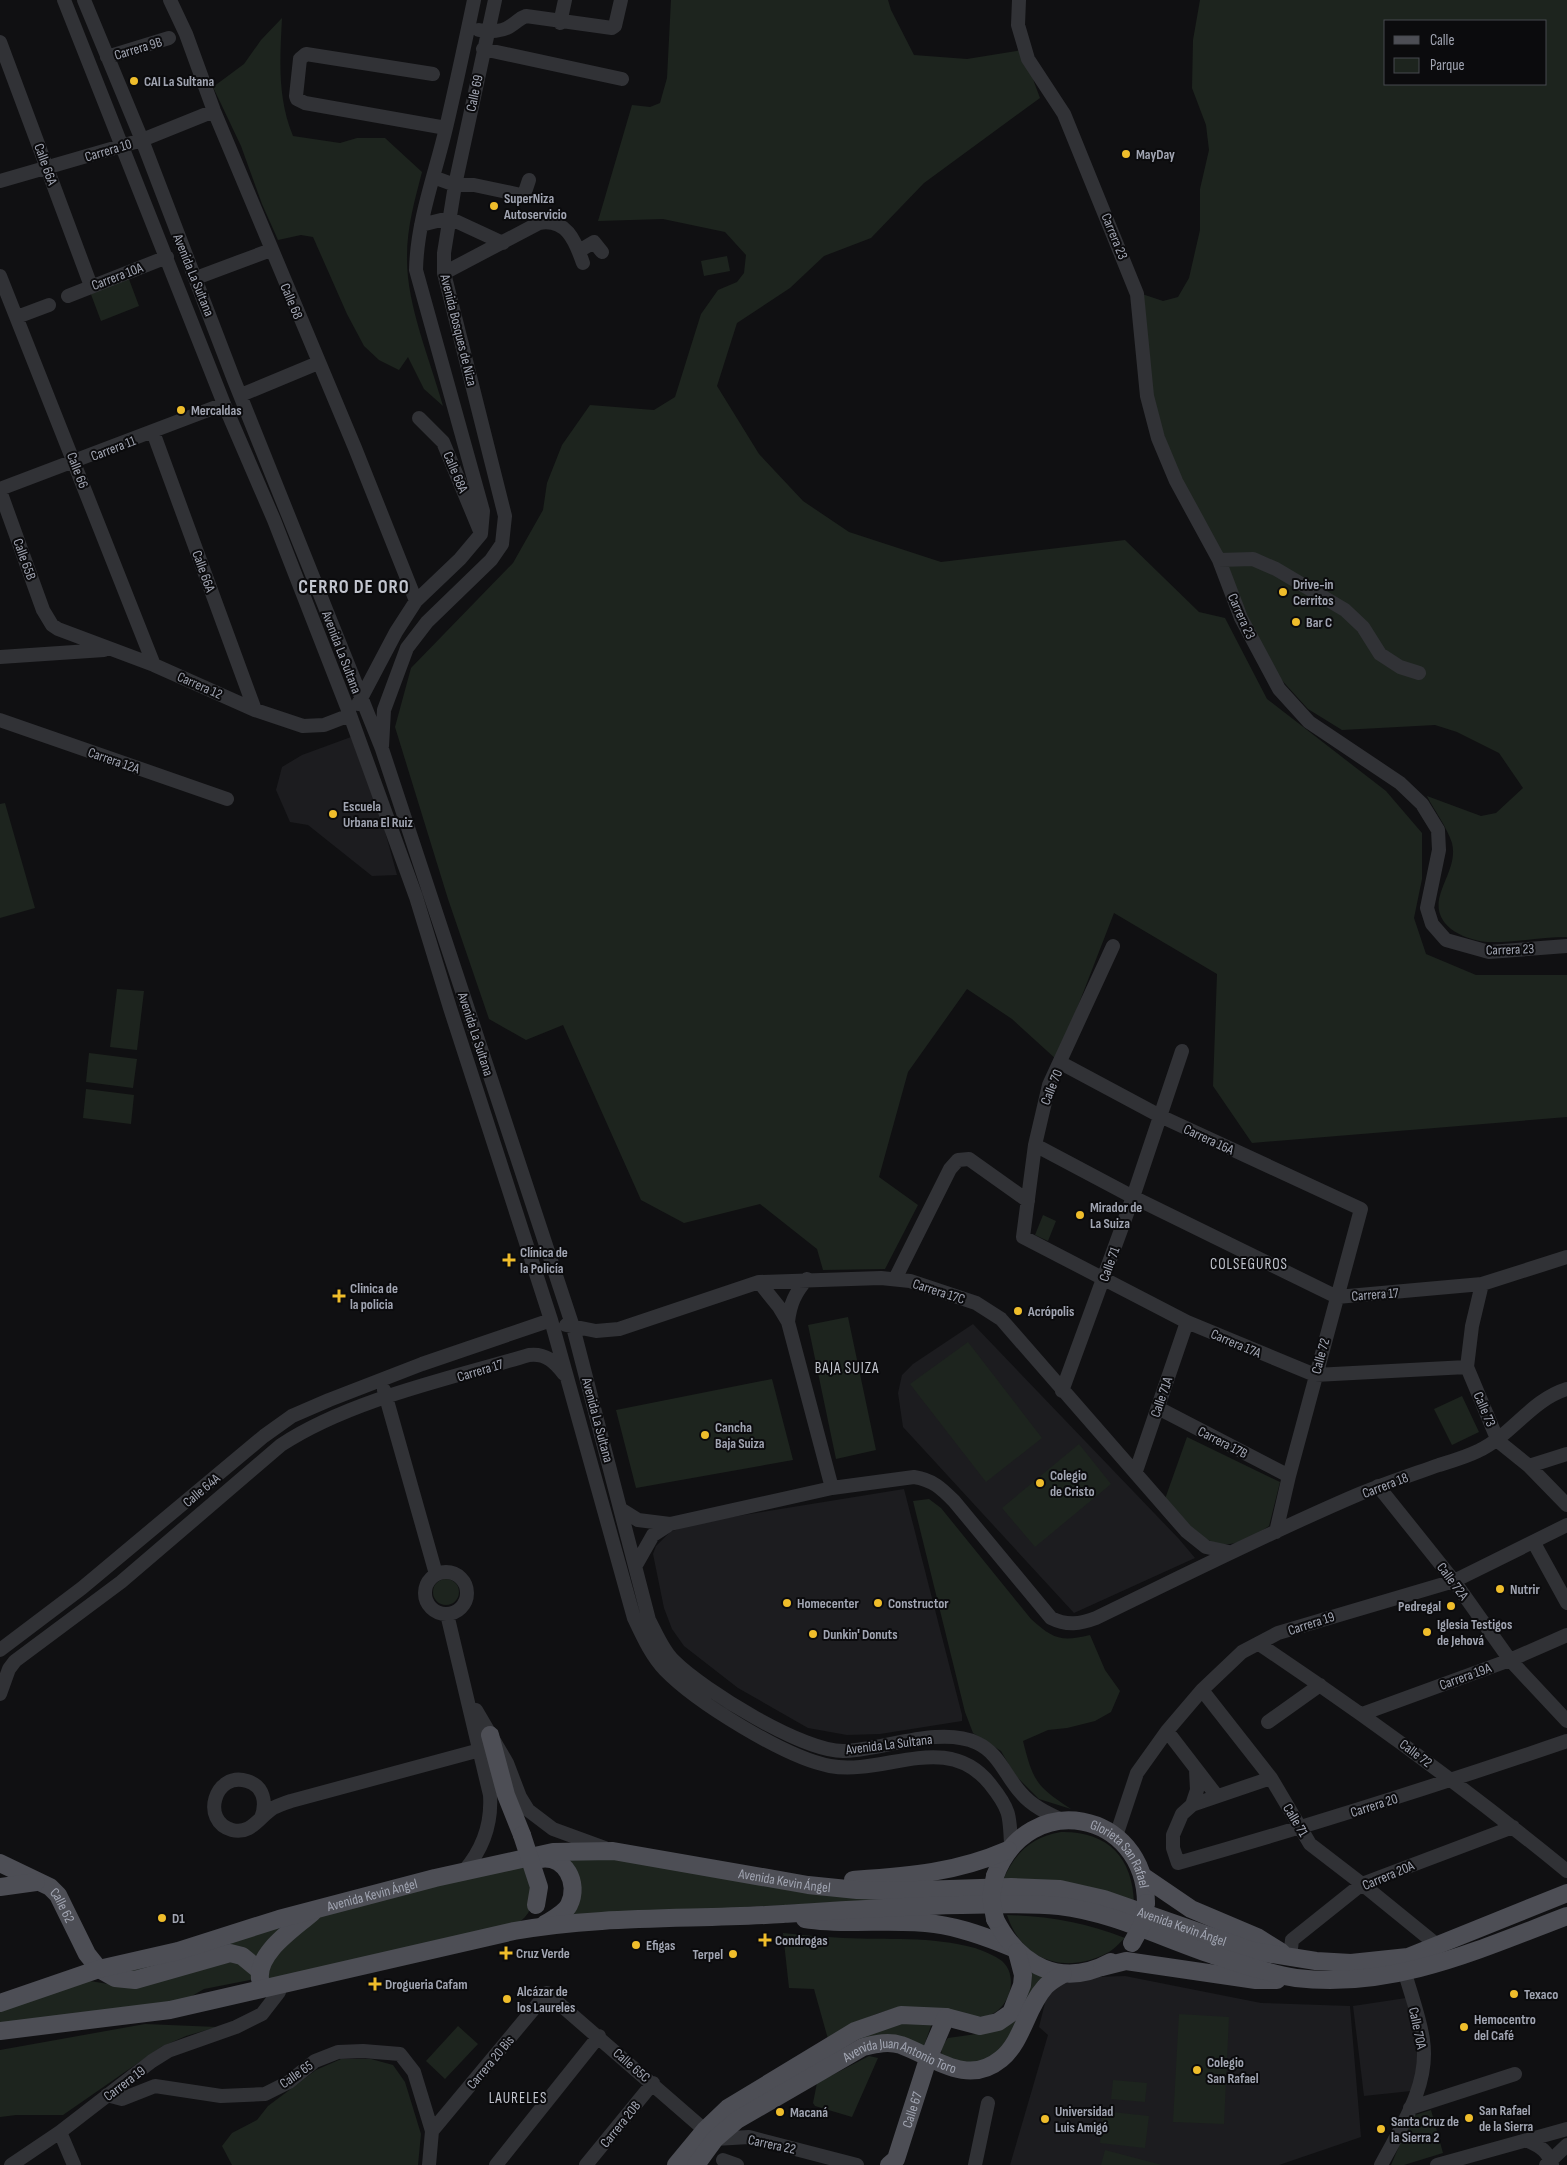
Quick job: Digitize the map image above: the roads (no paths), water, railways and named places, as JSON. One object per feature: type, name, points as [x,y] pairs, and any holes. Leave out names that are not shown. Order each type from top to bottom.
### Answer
[{"type":"main road","points":[[490,1735],[506,1795],[522,1834],[539,1888],[536,1905],[526,1922],[514,1931]]},
{"type":"main road","name":"Glorieta San Rafael","points":[[1062,1820],[1091,1823],[1110,1832],[1136,1858],[1144,1877],[1146,1903],[1142,1925],[1132,1943],[1124,1953],[1102,1967],[1076,1974],[1063,1974],[1037,1966],[1015,1950],[995,1919],[991,1897],[995,1876],[1009,1848],[1034,1828],[1062,1820]]},
{"type":"main road","points":[[808,1885],[922,1875],[958,1868],[1009,1848]]},
{"type":"main road","name":"Avenida Kevin Ángel","points":[[0,2003],[99,1969],[178,1951],[279,1919],[464,1871],[553,1852],[613,1851],[808,1885],[888,1891],[1011,1887],[1060,1889],[1104,1899],[1253,1951],[1316,1961],[1351,1963],[1408,1957],[1567,1893]]},
{"type":"main road","points":[[509,1860],[546,1858],[557,1861],[567,1869],[572,1880],[573,1893],[569,1906],[561,1914],[542,1926]]},
{"type":"main road","points":[[0,1863],[36,1882]]},
{"type":"main road","points":[[1144,1877],[1191,1909],[1257,1937],[1290,1957]]},
{"type":"main road","name":"Calle 62","points":[[0,1887],[36,1882],[58,1894],[82,1946],[99,1969]]},
{"type":"main road","name":"Avenida Kevin Ángel","points":[[0,2031],[170,2010],[393,1958],[542,1926],[782,1914],[839,1909],[1014,1904],[1056,1906],[1074,1908],[1124,1922],[1212,1954],[1294,1978],[1350,1979],[1405,1973],[1461,1956],[1567,1916]]},
{"type":"main road","points":[[262,1990],[259,1970],[262,1962],[279,1943],[315,1910]]},
{"type":"main road","points":[[782,1914],[820,1922],[934,1924],[984,1935],[1015,1950]]},
{"type":"main road","name":"Avenida Juan Antonio Toro","points":[[696,2165],[710,2135],[728,2108],[856,2032],[901,2015],[919,2014],[946,2017],[980,2026],[998,2022],[1010,2013],[1022,1985],[1023,1975],[1015,1950]]},
{"type":"main road","points":[[99,1969],[115,1978],[135,1980],[230,1953],[242,1956],[259,1970]]},
{"type":"main road","points":[[1102,1967],[1126,1961],[1256,1980],[1294,1978]]},
{"type":"main road","name":"Avenida Juan Antonio Toro","points":[[676,2165],[710,2135],[863,2047],[882,2042],[900,2045],[928,2059],[955,2069],[973,2071],[986,2067],[1000,2059],[1014,2044],[1029,2012],[1045,1987],[1063,1974]]},
{"type":"main road","name":"Calle 67","points":[[894,2164],[928,2059],[946,2017]]},
{"type":"street","name":"Avenida La Sultana","points":[[64,0],[224,404],[264,495],[350,715],[416,897],[458,1036],[551,1320],[634,1618],[649,1650],[664,1670],[687,1690],[744,1727],[798,1757],[814,1763],[846,1768],[928,1757],[948,1757],[963,1762],[982,1774],[1006,1805],[1010,1819],[1009,1848]]},
{"type":"street","name":"Avenida La Sultana","points":[[84,0],[142,140],[361,700],[382,749],[573,1327],[649,1620],[673,1661],[754,1717],[823,1749],[845,1751],[928,1738],[958,1737],[978,1743],[996,1756],[1022,1794],[1038,1808],[1062,1820]]},
{"type":"street","name":"Calle 68","points":[[170,0],[186,34],[214,111],[355,448],[416,601]]},
{"type":"street","name":"Calle 69","points":[[433,177],[446,128],[474,0]]},
{"type":"street","name":"Calle 69","points":[[455,185],[483,49],[492,31],[494,0]]},
{"type":"street","points":[[560,22],[565,0]]},
{"type":"street","points":[[468,28],[492,31],[511,26],[519,18],[526,16],[612,28],[615,26],[621,0]]},
{"type":"street","name":"Carrera 23","points":[[1019,0],[1018,25],[1028,59],[1064,114],[1137,294],[1147,396],[1158,438],[1176,481],[1219,560],[1241,618],[1279,689],[1309,722],[1400,783],[1422,804],[1438,830],[1439,850],[1427,908],[1432,924],[1446,940],[1488,952],[1567,946]]},
{"type":"street","name":"Carrera 9B","points":[[107,57],[170,38]]},
{"type":"street","name":"Calle 66A","points":[[0,42],[91,286]]},
{"type":"street","points":[[483,49],[622,79]]},
{"type":"street","points":[[433,74],[306,54],[300,59],[296,96],[297,99],[305,103],[446,128]]},
{"type":"street","name":"Carrera 10","points":[[0,181],[142,140],[214,111]]},
{"type":"street","points":[[433,177],[455,185],[474,186],[521,195],[525,192],[529,180]]},
{"type":"street","name":"Avenida Bosques de Niza","points":[[433,177],[417,246],[416,270],[483,511],[482,534]]},
{"type":"street","name":"Avenida Bosques de Niza","points":[[382,749],[384,710],[407,648],[427,622],[491,560],[502,544],[505,516],[444,273],[449,218],[455,185]]},
{"type":"street","points":[[421,225],[449,218],[503,243]]},
{"type":"street","points":[[444,273],[539,223],[550,221],[563,225],[581,257],[594,242],[602,252]]},
{"type":"street","points":[[196,278],[271,250]]},
{"type":"street","name":"Carrera 10A","points":[[68,296],[167,257]]},
{"type":"street","name":"Calle 66","points":[[0,276],[154,665]]},
{"type":"street","points":[[17,317],[49,305]]},
{"type":"street","points":[[241,394],[318,363]]},
{"type":"street","name":"Carrera 11","points":[[0,490],[224,404]]},
{"type":"street","name":"Calle 68A","points":[[419,418],[443,442],[482,534]]},
{"type":"street","name":"Calle 66A","points":[[153,432],[255,710]]},
{"type":"street","name":"Calle 65B","points":[[0,490],[43,610],[52,625]]},
{"type":"street","points":[[350,715],[361,700],[396,632],[416,601],[426,589],[460,559],[482,534]]},
{"type":"street","points":[[1219,560],[1253,559],[1276,569],[1345,610],[1363,628],[1380,654],[1400,667],[1419,673]]},
{"type":"street","name":"Carrera 12","points":[[52,625],[107,650],[154,665],[255,710],[303,726],[324,725],[350,715]]},
{"type":"street","points":[[0,657],[107,650]]},
{"type":"street","name":"Carrera 12A","points":[[0,720],[227,799]]},
{"type":"street","points":[[377,788],[393,783]]},
{"type":"street","name":"Calle 70","points":[[1023,1237],[1035,1145],[1050,1085],[1113,946]]},
{"type":"street","name":"Calle 71","points":[[1062,1391],[1133,1197],[1182,1050]]},
{"type":"street","name":"Carrera 16A","points":[[1061,1063],[1160,1116],[1360,1209]]},
{"type":"street","name":"Carrera 17","points":[[1035,1145],[1133,1197],[1337,1297],[1482,1284],[1567,1257]]},
{"type":"street","points":[[895,1279],[950,1169],[958,1160],[969,1159],[1028,1201]]},
{"type":"street","name":"Calle 72","points":[[1276,1532],[1315,1375],[1360,1209]]},
{"type":"street","name":"Carrera 17A","points":[[1023,1237],[1187,1322],[1315,1375],[1467,1367]]},
{"type":"street","name":"Carrera 17C","points":[[551,1320],[596,1332],[619,1329],[759,1282],[807,1280],[881,1278],[910,1281],[976,1303],[1002,1320],[1062,1391],[1136,1471],[1186,1531],[1201,1543],[1229,1552]]},
{"type":"street","points":[[788,1322],[790,1306],[796,1292],[807,1280]]},
{"type":"street","points":[[759,1282],[779,1307],[788,1322],[832,1488]]},
{"type":"street","name":"Calle 73","points":[[1482,1284],[1472,1326],[1467,1367],[1498,1441],[1529,1466],[1567,1505]]},
{"type":"street","name":"Carrera 17","points":[[422,1364],[551,1320]]},
{"type":"street","name":"Calle 71A","points":[[1136,1471],[1187,1322]]},
{"type":"street","name":"Carrera 17","points":[[387,1398],[530,1354],[549,1358],[566,1377]]},
{"type":"street","name":"Calle 64A","points":[[0,1650],[82,1588],[280,1423],[300,1413],[422,1364]]},
{"type":"street","points":[[386,1378],[387,1398],[436,1574]]},
{"type":"street","name":"Carrera 18","points":[[670,1524],[832,1488],[914,1477],[936,1483],[954,1500],[1051,1618],[1061,1623],[1074,1624],[1096,1618],[1229,1552],[1378,1486],[1477,1452],[1498,1441],[1538,1403],[1554,1393],[1567,1389]]},
{"type":"street","name":"Calle 64A","points":[[0,1694],[9,1669],[15,1661],[121,1582],[281,1445],[307,1429],[387,1398]]},
{"type":"street","name":"Carrera 17B","points":[[1158,1408],[1289,1476]]},
{"type":"street","points":[[1529,1466],[1567,1454]]},
{"type":"street","name":"Calle 72A","points":[[1378,1486],[1454,1581],[1510,1660],[1567,1721]]},
{"type":"street","points":[[622,1510],[638,1520],[670,1524]]},
{"type":"street","points":[[636,1564],[653,1535],[670,1524]]},
{"type":"street","name":"Carrera 19","points":[[1110,1832],[1125,1811],[1137,1773],[1167,1730],[1202,1690],[1242,1652],[1278,1633],[1336,1614],[1454,1581],[1567,1525]]},
{"type":"street","points":[[1194,1571],[1201,1543]]},
{"type":"street","points":[[1534,1543],[1567,1603]]},
{"type":"street","points":[[445,1571],[457,1574],[467,1589],[463,1606],[454,1613],[446,1614],[431,1608],[425,1598],[426,1586],[436,1574],[445,1571]]},
{"type":"street","points":[[446,1614],[490,1795],[489,1823],[480,1848],[464,1871]]},
{"type":"street","name":"Carrera 19A","points":[[1362,1714],[1510,1660],[1567,1635]]},
{"type":"street","name":"Calle 72","points":[[1259,1644],[1362,1714],[1452,1780],[1567,1871]]},
{"type":"street","points":[[1268,1722],[1320,1685]]},
{"type":"street","name":"Calle 71","points":[[1202,1690],[1271,1778],[1310,1844],[1437,1945]]},
{"type":"street","points":[[466,1691],[507,1763],[520,1797],[528,1810],[553,1829],[566,1836],[613,1851]]},
{"type":"street","points":[[1167,1730],[1217,1796]]},
{"type":"street","name":"Carrera 20","points":[[1192,1805],[1182,1814],[1173,1835],[1173,1848],[1178,1863],[1301,1828],[1567,1741]]},
{"type":"street","points":[[291,1801],[241,1779],[226,1783],[216,1795],[214,1811],[223,1825],[239,1831],[256,1825],[261,1818],[274,1808],[291,1801],[480,1750]]},
{"type":"street","points":[[1192,1805],[1197,1790],[1196,1770]]},
{"type":"street","points":[[1192,1805],[1271,1778]]},
{"type":"street","points":[[256,1786],[264,1801],[261,1818]]},
{"type":"street","name":"Carrera 20A","points":[[1290,1957],[1292,1940],[1362,1884],[1513,1827]]},
{"type":"street","points":[[247,2020],[258,2006],[262,1990],[279,1992],[385,1966],[393,1958]]},
{"type":"street","name":"Calle 70A","points":[[1381,2165],[1410,2108],[1421,2080],[1424,2060],[1423,2039],[1405,1973]]},
{"type":"street","name":"Carrera 19","points":[[10,2165],[60,2132],[168,2051],[236,2027],[262,2014],[279,1992]]},
{"type":"street","name":"Calle 65C","points":[[548,1993],[653,2083],[710,2135]]},
{"type":"street","name":"Carrera 20 Bis","points":[[432,2131],[548,1993]]},
{"type":"street","points":[[496,2165],[599,2036]]},
{"type":"street","name":"Calle 65","points":[[107,2095],[122,2099],[155,2086],[221,2096],[264,2094],[288,2082],[315,2061],[338,2052],[388,2052],[400,2054],[411,2066],[432,2131],[429,2165]]},
{"type":"street","points":[[1410,2108],[1515,2074]]},
{"type":"street","name":"Carrera 20B","points":[[586,2165],[653,2083]]},
{"type":"street","points":[[975,2165],[988,2103]]},
{"type":"street","points":[[1436,2165],[1567,2129]]},
{"type":"street","points":[[60,2132],[74,2165]]},
{"type":"street","name":"Carrera 22","points":[[710,2135],[749,2138],[857,2165]]},
{"type":"street","points":[[1528,2141],[1540,2146],[1548,2153],[1550,2164]]},
{"type":"street","points":[[1550,2164],[1567,2146]]},
{"type":"street","points":[[723,2160],[737,2165]]},
{"type":"place","name":"CAI La Sultana","points":[[134,81]]},
{"type":"place","name":"MayDay","points":[[1126,154]]},
{"type":"place","name":"SuperNiza Autoservicio","points":[[494,206]]},
{"type":"place","name":"Mercaldas","points":[[181,410]]},
{"type":"place","name":"Drive-in Cerritos","points":[[1283,592]]},
{"type":"place","name":"Bar C","points":[[1296,622]]},
{"type":"place","name":"Escuela Urbana El Ruiz","points":[[333,814]]},
{"type":"place","name":"Mirador de La Suiza","points":[[1080,1215]]},
{"type":"place","name":"Clínica de la Policía","points":[[509,1260]]},
{"type":"place","name":"Clinica de la policia","points":[[339,1296]]},
{"type":"place","name":"Acrópolis","points":[[1018,1311]]},
{"type":"place","name":"Cancha Baja Suiza","points":[[705,1435]]},
{"type":"place","name":"Colegio de Cristo","points":[[1040,1483]]},
{"type":"place","name":"Nutrir","points":[[1500,1589]]},
{"type":"place","name":"Homecenter","points":[[787,1603]]},
{"type":"place","name":"Constructor","points":[[878,1603]]},
{"type":"place","name":"Pedregal","points":[[1451,1606]]},
{"type":"place","name":"Iglesia Testigos de Jehová","points":[[1427,1632]]},
{"type":"place","name":"Dunkin' Donuts","points":[[813,1634]]},
{"type":"place","name":"D1","points":[[162,1918]]},
{"type":"place","name":"Condrogas","points":[[765,1940]]},
{"type":"place","name":"Efigas","points":[[636,1945]]},
{"type":"place","name":"Cruz Verde","points":[[506,1953]]},
{"type":"place","name":"Terpel","points":[[733,1954]]},
{"type":"place","name":"Drogueria Cafam","points":[[375,1984]]},
{"type":"place","name":"Texaco","points":[[1514,1994]]},
{"type":"place","name":"Alcázar de los Laureles","points":[[507,1999]]},
{"type":"place","name":"Hemocentro del Café","points":[[1464,2027]]},
{"type":"place","name":"Colegio San Rafael","points":[[1197,2070]]},
{"type":"place","name":"Macaná","points":[[780,2112]]},
{"type":"place","name":"San Rafael de la Sierra","points":[[1469,2118]]},
{"type":"place","name":"Universidad Luis Amigó","points":[[1045,2119]]},
{"type":"place","name":"Santa Cruz de la Sierra 2","points":[[1381,2129]]},
{"type":"district","name":"CERRO DE ORO","points":[[354,586]]},
{"type":"district","name":"COLSEGUROS","points":[[1249,1264]]},
{"type":"district","name":"BAJA SUIZA","points":[[847,1368]]},
{"type":"district","name":"LAURELES","points":[[518,2098]]}]
